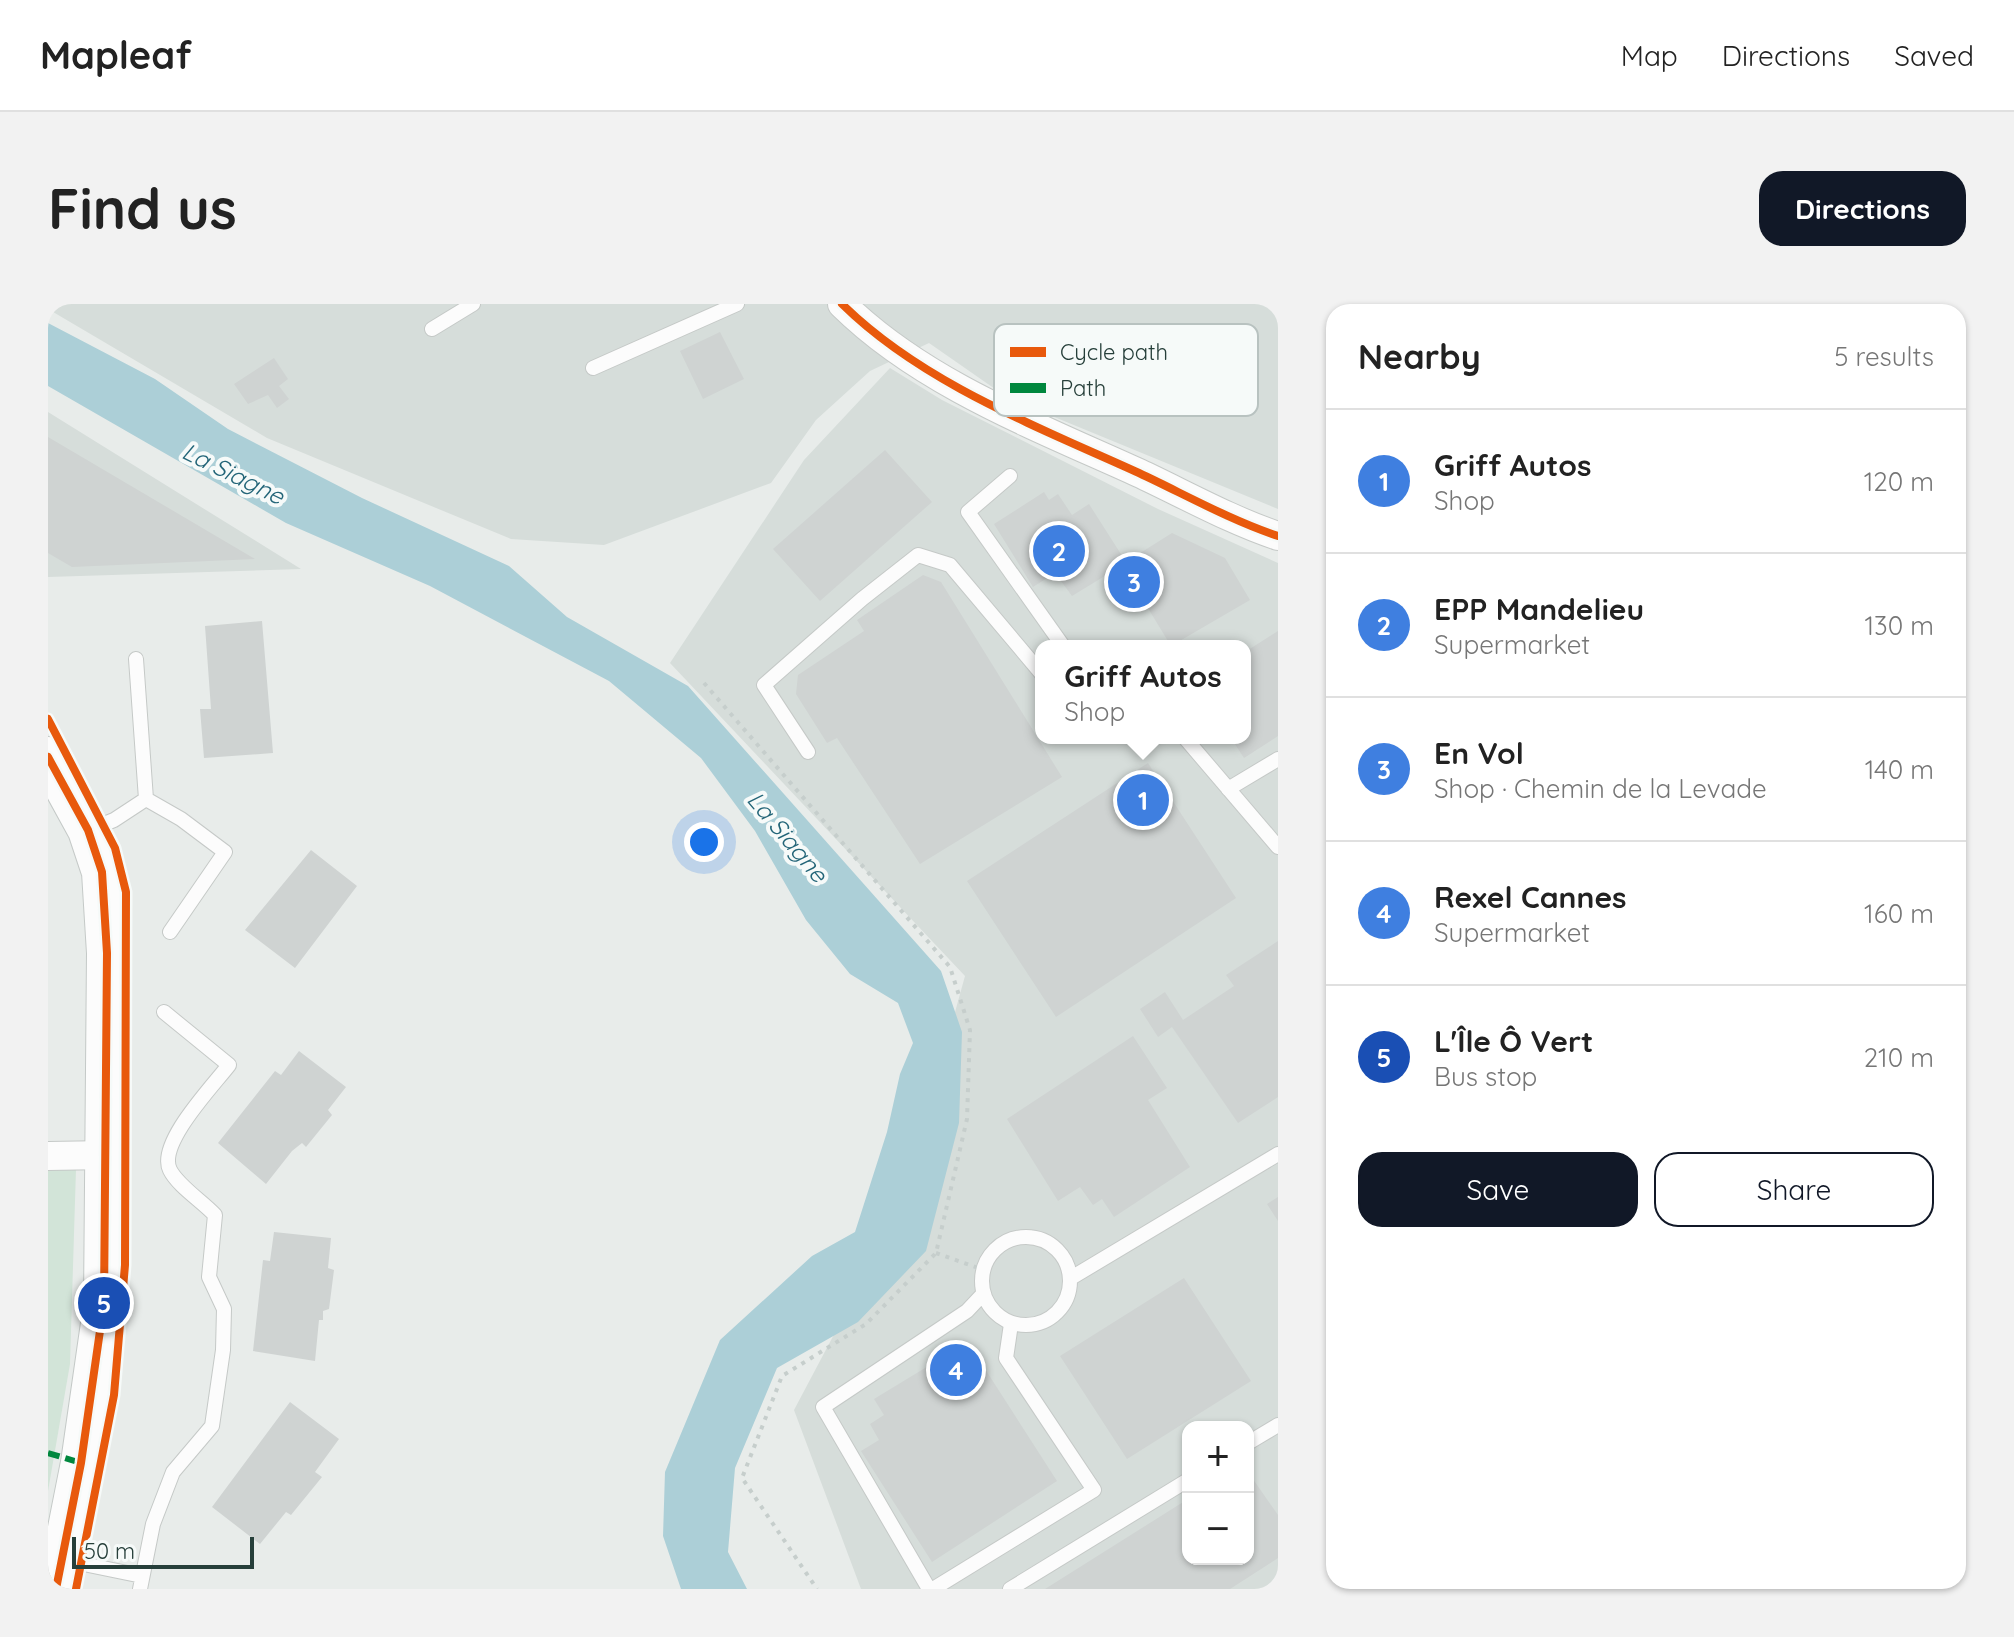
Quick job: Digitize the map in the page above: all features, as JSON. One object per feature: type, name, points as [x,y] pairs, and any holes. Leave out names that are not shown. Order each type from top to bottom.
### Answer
[{"type":"main road","points":[[48,757],[88,830],[102,872],[107,953],[108,1155],[104,1303],[81,1463],[59,1574]]},
{"type":"street","points":[[842,304],[858,320],[923,365],[994,404]]},
{"type":"street","points":[[1019,416],[1278,536]]},
{"type":"street","points":[[48,1156],[108,1155]]},
{"type":"lane","points":[[432,329],[473,304]]},
{"type":"lane","points":[[593,368],[737,304]]},
{"type":"lane","points":[[1010,476],[968,512],[1059,640]]},
{"type":"lane","points":[[808,752],[764,685],[862,599],[918,555],[950,565],[1035,666]]},
{"type":"lane","points":[[136,659],[146,799]]},
{"type":"lane","points":[[1190,744],[1278,847]]},
{"type":"lane","points":[[1228,789],[1278,759]]},
{"type":"lane","points":[[88,830],[114,820],[146,799]]},
{"type":"lane","points":[[146,799],[181,819],[225,852],[170,932]]},
{"type":"lane","points":[[59,1574],[141,1583],[153,1524],[173,1472],[212,1426],[223,1350],[224,1309],[209,1277],[215,1215],[172,1173],[166,1159],[170,1143],[229,1065],[164,1012]]},
{"type":"lane","points":[[1071,1278],[1278,1154]]},
{"type":"lane","points":[[1018,1237],[1044,1240],[1063,1256],[1071,1278],[1065,1303],[1051,1318],[1030,1326],[1011,1324],[993,1312],[983,1294],[984,1270],[995,1248],[1018,1237]]},
{"type":"lane","points":[[983,1294],[967,1311],[823,1407],[931,1589],[1094,1490],[1006,1358],[1011,1324]]},
{"type":"lane","points":[[1254,1439],[1278,1425]]},
{"type":"lane","points":[[1010,1589],[1182,1484]]},
{"type":"path","points":[[704,683],[950,967],[970,1030],[967,1119],[936,1253],[866,1324],[782,1376],[742,1478],[817,1589]]},
{"type":"path","points":[[936,1253],[984,1270]]},
{"type":"shaded area","points":[[48,304],[1278,304],[1278,509],[1052,416],[1258,416],[1258,324],[994,324],[994,388],[929,343],[870,371],[816,420],[771,483],[604,545],[511,539],[267,438],[48,309]]},
{"type":"shaded area","points":[[890,368],[942,400],[1158,509],[1278,563],[1278,1589],[861,1589],[794,1410],[901,1208],[965,976],[670,663],[804,460]]},
{"type":"shaded area","points":[[48,412],[301,569],[48,577]]},
{"type":"green space","points":[[76,1169],[70,1364],[48,1491],[48,1170]]},
{"type":"water","name":"La Siagne","points":[[48,323],[155,379],[228,429],[362,498],[509,566],[567,617],[688,686],[941,971],[962,1032],[959,1123],[926,1251],[858,1322],[777,1368],[735,1468],[728,1552],[747,1589],[681,1589],[663,1536],[665,1472],[720,1340],[812,1256],[855,1232],[887,1132],[900,1074],[913,1043],[898,1003],[850,974],[806,920],[755,831],[701,758],[609,681],[430,586],[286,523],[48,386]]},
{"type":"building","points":[[720,332],[744,379],[703,399],[680,351]]},
{"type":"building","points":[[274,358],[288,379],[279,386],[289,399],[277,408],[268,395],[248,404],[234,384]]},
{"type":"building","points":[[48,437],[255,559],[72,567],[48,553]]},
{"type":"building","points":[[885,450],[932,502],[820,601],[773,549]]},
{"type":"building","points":[[1044,492],[1049,500],[1058,494],[1072,515],[1089,504],[1126,562],[1172,533],[1225,558],[1250,600],[1181,640],[1167,640],[1143,600],[1128,607],[1108,574],[1072,596],[1055,573],[1033,587],[994,524]]},
{"type":"building","points":[[923,575],[941,582],[1035,733],[1035,744],[1042,744],[1062,777],[920,864],[837,738],[827,743],[796,694],[798,675],[864,631],[857,620]]},
{"type":"building","points":[[262,621],[273,753],[204,758],[200,709],[211,709],[205,626]]},
{"type":"building","points":[[1278,631],[1278,736],[1244,758],[1235,744],[1251,744],[1251,648]]},
{"type":"building","points":[[1148,763],[1236,898],[1056,1017],[967,881]]},
{"type":"building","points":[[311,850],[357,886],[295,968],[245,930]]},
{"type":"building","points":[[1278,941],[1278,1097],[1238,1123],[1172,1027],[1158,1037],[1140,1009],[1165,992],[1183,1020],[1234,986],[1226,975]]},
{"type":"building","points":[[1133,1036],[1167,1088],[1148,1100],[1190,1167],[1114,1217],[1102,1199],[1093,1205],[1080,1187],[1058,1201],[1007,1119]]},
{"type":"building","points":[[299,1051],[346,1087],[328,1110],[332,1115],[306,1147],[302,1143],[292,1151],[266,1184],[218,1143],[275,1071],[281,1075]]},
{"type":"building","points":[[1278,1197],[1278,1221],[1267,1204]]},
{"type":"building","points":[[274,1232],[331,1238],[328,1268],[334,1270],[329,1309],[323,1311],[323,1320],[319,1320],[315,1361],[253,1351],[263,1260],[270,1261]]},
{"type":"building","points":[[1184,1278],[1251,1381],[1187,1421],[1182,1421],[1182,1424],[1127,1459],[1060,1356]]},
{"type":"building","points":[[953,1351],[964,1367],[978,1358],[1057,1481],[932,1562],[861,1451],[879,1440],[870,1424],[884,1415],[874,1399]]},
{"type":"building","points":[[290,1402],[339,1439],[315,1472],[322,1477],[291,1515],[286,1512],[260,1544],[212,1507]]},
{"type":"building","points":[[1254,1481],[1278,1515],[1278,1558],[1230,1589],[1045,1589],[1182,1503],[1182,1565],[1254,1565]]},
{"type":"marked path","points":[[48,1453],[81,1463]]},
{"type":"cycle path","points":[[842,304],[908,357],[994,406]]},
{"type":"cycle path","points":[[1014,416],[1225,515],[1278,536]]},
{"type":"cycle path","points":[[48,719],[115,848],[126,892],[125,1265],[114,1395],[76,1589]]},
{"type":"cycle path","points":[[48,757],[88,830],[102,872],[107,953],[104,1303],[81,1463],[56,1589]]},
{"type":"place","name":"EPP Mandelieu","points":[[1059,551]]},
{"type":"place","name":"En Vol","points":[[1134,582]]},
{"type":"place","name":"Griff Autos","points":[[1143,800]]},
{"type":"place","name":"L'Île Ô Vert","points":[[104,1303]]},
{"type":"place","name":"Rexel Cannes","points":[[956,1370]]}]
